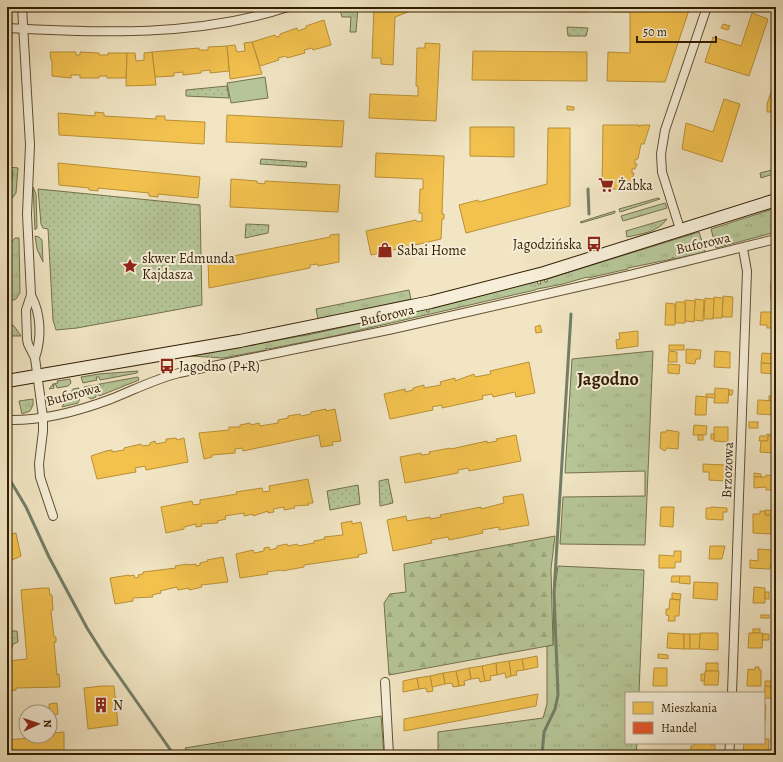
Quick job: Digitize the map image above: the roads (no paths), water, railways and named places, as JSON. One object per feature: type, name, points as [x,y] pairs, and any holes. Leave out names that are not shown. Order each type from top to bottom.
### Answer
[{"type":"main road","name":"Buforowa","points":[[7,381],[240,341],[423,303],[544,273],[776,200]]},
{"type":"street","points":[[22,7],[30,145],[27,221],[31,295],[26,310],[27,339],[35,358],[43,417],[39,464],[40,477],[53,516]]},
{"type":"street","points":[[7,28],[96,32],[179,28],[235,20],[288,7]]},
{"type":"street","points":[[680,229],[662,172],[660,158],[662,142],[707,7]]},
{"type":"street","name":"Buforowa","points":[[7,420],[43,417],[85,407],[115,397],[145,383],[179,373],[374,333],[743,248],[776,239]]},
{"type":"street","name":"Brzozowa","points":[[732,692],[748,271],[743,248]]},
{"type":"street","points":[[31,295],[37,307],[40,343],[35,358]]},
{"type":"street","points":[[385,682],[389,755]]},
{"type":"street","points":[[729,755],[730,744]]},
{"type":"waterway","points":[[588,189],[589,214]]},
{"type":"waterway","points":[[542,755],[544,732],[555,709],[558,695],[554,593],[571,314]]},
{"type":"waterway","points":[[7,475],[26,507],[49,557],[87,628],[104,655],[174,755]]},
{"type":"place","name":"Żabka","points":[[606,185]]},
{"type":"place","name":"Jagodzińska","points":[[594,244]]},
{"type":"place","name":"Sabai Home","points":[[385,250]]},
{"type":"place","name":"skwer Edmunda Kajdasza","points":[[130,266]]},
{"type":"place","name":"Jagodno (P+R)","points":[[167,366]]},
{"type":"place","name":"N","points":[[101,705]]},
{"type":"district","name":"Jagodno","points":[[608,379]]}]
